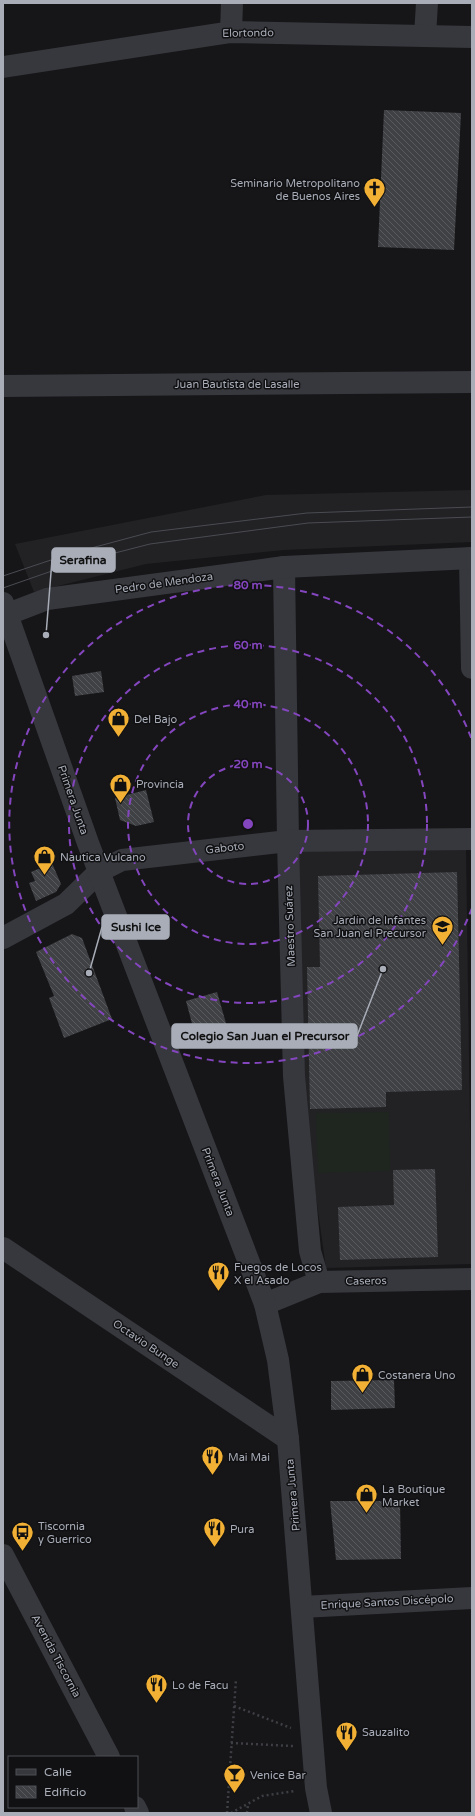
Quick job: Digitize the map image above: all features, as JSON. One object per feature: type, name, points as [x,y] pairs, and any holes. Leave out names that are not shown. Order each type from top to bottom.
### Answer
[{"type":"street","points":[[230,32],[232,3]]},
{"type":"street","points":[[425,36],[427,3]]},
{"type":"street","name":"Elortondo","points":[[3,67],[230,32],[472,37]]},
{"type":"street","name":"Juan Bautista de Lasalle","points":[[3,386],[472,382]]},
{"type":"street","points":[[471,558],[472,668]]},
{"type":"street","name":"Pedro de Mendoza","points":[[4,611],[47,599],[284,567],[471,558]]},
{"type":"street","name":"Maestro Suárez","points":[[284,567],[288,841],[294,1076],[310,1251],[319,1282]]},
{"type":"street","name":"Primera Junta","points":[[4,611],[88,843],[265,1304],[278,1360],[288,1439],[316,1788],[321,1813]]},
{"type":"street","name":"Gaboto","points":[[3,938],[66,904],[100,871],[122,860],[288,841],[472,839]]},
{"type":"street","name":"Octavio Bunge","points":[[3,1248],[288,1439]]},
{"type":"street","name":"Caseros","points":[[265,1304],[319,1282],[472,1279]]},
{"type":"street","name":"Avenida Tiscornia","points":[[3,1555],[107,1756]]},
{"type":"street","name":"Enrique Santos Discépolo","points":[[302,1607],[472,1598]]},
{"type":"street","name":"Primera Junta","points":[[308,1813],[316,1788]]},
{"type":"path","points":[[227,1813],[236,1679]]},
{"type":"path","points":[[234,1706],[312,1742]]},
{"type":"path","points":[[231,1743],[312,1742]]},
{"type":"path","points":[[231,1813],[262,1796],[316,1788]]},
{"type":"path","points":[[247,1813],[248,1804]]},
{"type":"shaded area","points":[[472,490],[472,542],[284,550],[146,564],[34,592],[15,544],[266,495]]},
{"type":"shaded area","points":[[293,849],[466,849],[472,1264],[326,1268],[301,1090]]},
{"type":"shaded area","points":[[389,1112],[390,1171],[318,1173],[316,1113]]},
{"type":"building","points":[[384,110],[461,113],[454,250],[378,247]]},
{"type":"building","points":[[101,671],[104,692],[75,696],[72,676]]},
{"type":"building","points":[[146,790],[154,822],[136,826],[120,820],[115,798]]},
{"type":"building","name":"Nautica Vulcano","points":[[52,863],[61,884],[56,892],[36,901],[29,883],[35,881],[31,872]]},
{"type":"building","points":[[457,872],[462,1090],[386,1092],[386,1107],[310,1109],[307,967],[320,967],[318,876]]},
{"type":"building","points":[[72,934],[82,938],[112,1019],[64,1038],[49,998],[54,996],[36,952]]},
{"type":"building","points":[[217,992],[230,1037],[198,1046],[186,1001]]},
{"type":"building","points":[[435,1169],[438,1257],[340,1260],[338,1207],[394,1205],[393,1170]]},
{"type":"building","name":"Costanera Uno","points":[[394,1380],[395,1408],[331,1410],[331,1381]]},
{"type":"building","points":[[330,1501],[400,1501],[401,1559],[336,1560]]},
{"type":"tram line","points":[[3,576],[69,554],[151,532],[307,513],[472,507]]},
{"type":"tram line","points":[[3,588],[72,564],[150,544],[308,523],[472,517]]},
{"type":"place","name":"Seminario Metropolitano de Buenos Aires","points":[[375,208]]},
{"type":"place","name":"Serafina","points":[[46,635]]},
{"type":"place","name":"Del Bajo","points":[[119,738]]},
{"type":"place","name":"Provincia","points":[[121,804]]},
{"type":"place","name":"Nautica Vulcano","points":[[45,876]]},
{"type":"place","name":"Jardín de Infantes San Juan el Precursor","points":[[442,946]]},
{"type":"place","name":"Colegio San Juan el Precursor","points":[[383,969]]},
{"type":"place","name":"Sushi Ice","points":[[89,973]]},
{"type":"place","name":"Fuegos de Locos X el Asado","points":[[218,1292]]},
{"type":"place","name":"Costanera Uno","points":[[363,1394]]},
{"type":"place","name":"Mai Mai","points":[[213,1476]]},
{"type":"place","name":"La Boutique Market","points":[[366,1514]]},
{"type":"place","name":"Pura","points":[[215,1548]]},
{"type":"place","name":"Tiscornia y Guerrico","points":[[22,1552]]},
{"type":"place","name":"Lo de Facu","points":[[157,1704]]},
{"type":"place","name":"Sauzalito","points":[[346,1752]]},
{"type":"place","name":"Venice Bar","points":[[235,1794]]}]
